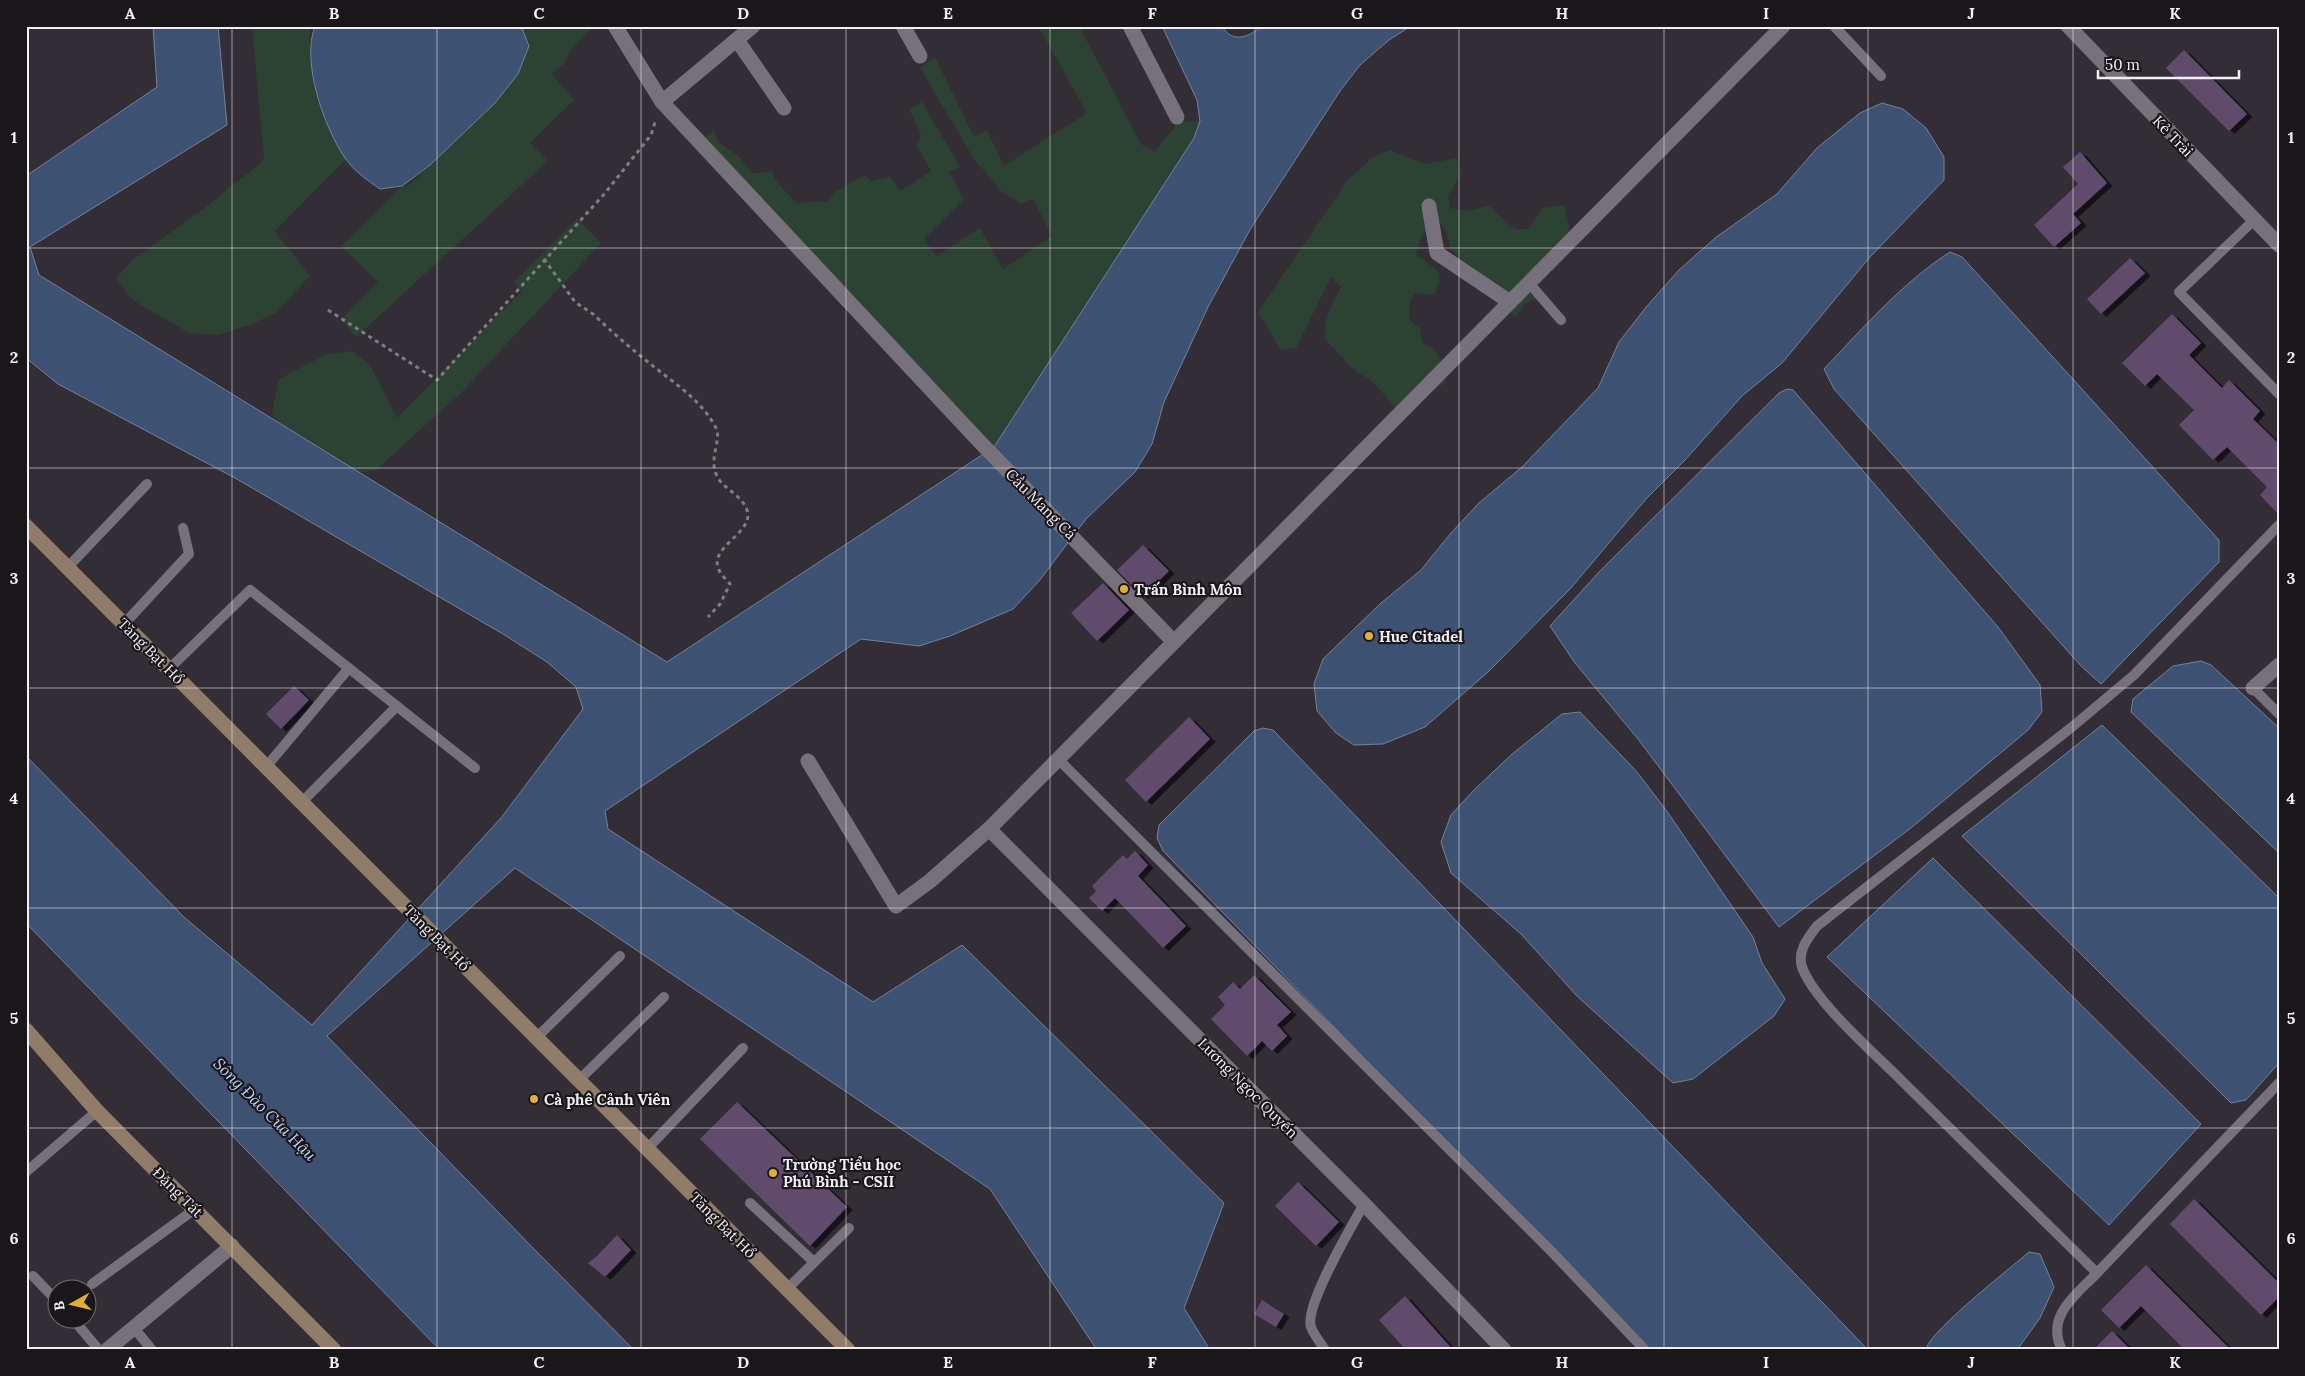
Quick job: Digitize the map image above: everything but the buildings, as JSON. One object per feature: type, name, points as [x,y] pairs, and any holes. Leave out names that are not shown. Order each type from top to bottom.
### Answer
[{"type":"main road","name":"Tăng Bạt Hổ","points":[[26,526],[848,1350]]},
{"type":"main road","name":"Đặng Tất","points":[[26,1030],[97,1112],[334,1350]]},
{"type":"street","name":"Cầu Mang Cá","points":[[615,26],[662,102],[979,441],[1174,642]]},
{"type":"street","points":[[662,102],[752,26]]},
{"type":"street","points":[[903,26],[920,56]]},
{"type":"street","points":[[1130,26],[1177,117]]},
{"type":"street","points":[[808,761],[896,906],[930,881],[989,830],[1783,26]]},
{"type":"street","name":"Kẻ Trài","points":[[2068,26],[2279,245]]},
{"type":"street","points":[[737,40],[784,108]]},
{"type":"street","points":[[1429,206],[1437,253],[1510,302]]},
{"type":"street","points":[[2252,688],[2279,665]]},
{"type":"street","name":"Lương Ngọc Quyến","points":[[989,830],[1364,1204],[1504,1350]]},
{"type":"street","points":[[106,1350],[232,1246]]},
{"type":"lane","points":[[1834,26],[1881,76]]},
{"type":"lane","points":[[2254,220],[2180,292],[2279,394]]},
{"type":"lane","points":[[1529,284],[1561,320]]},
{"type":"lane","points":[[68,567],[147,484]]},
{"type":"lane","points":[[2097,1273],[1874,1054],[1829,1006],[1806,977],[1801,964],[1801,951],[1817,926],[2072,727],[2134,675],[2279,525]]},
{"type":"lane","points":[[124,624],[189,554],[183,528]]},
{"type":"lane","points":[[170,669],[250,590],[475,768]]},
{"type":"lane","points":[[266,766],[349,668]]},
{"type":"lane","points":[[2252,688],[2279,714]]},
{"type":"lane","points":[[302,802],[397,706]]},
{"type":"lane","points":[[1058,759],[1545,1245],[1645,1350]]},
{"type":"lane","points":[[536,1038],[620,956]]},
{"type":"lane","points":[[579,1080],[664,997]]},
{"type":"lane","points":[[647,1149],[743,1048]]},
{"type":"lane","points":[[2062,1350],[2057,1340],[2055,1328],[2060,1314],[2279,1083]]},
{"type":"lane","points":[[26,1172],[97,1112]]},
{"type":"lane","points":[[750,1203],[814,1262]]},
{"type":"lane","points":[[1325,1350],[1311,1327],[1311,1312],[1321,1286],[1364,1204]]},
{"type":"lane","points":[[98,1280],[195,1209]]},
{"type":"lane","points":[[787,1289],[849,1228]]},
{"type":"lane","points":[[33,1276],[48,1292]]},
{"type":"lane","points":[[80,1328],[99,1350]]},
{"type":"lane","points":[[134,1328],[152,1350]]},
{"type":"path","points":[[328,310],[438,380],[544,259],[606,192],[651,134],[662,102]]},
{"type":"path","points":[[544,259],[575,302],[593,314],[702,408],[717,430],[717,442],[713,453],[717,477],[741,500],[748,511],[746,521],[721,550],[718,561],[719,571],[730,584],[720,604],[708,617]]},
{"type":"green space","points":[[252,26],[310,26],[311,62],[318,95],[337,143],[346,159],[275,231],[310,276],[276,313],[252,324],[218,335],[189,333],[134,301],[116,279],[131,261],[202,210],[264,160]]},
{"type":"green space","points":[[521,26],[594,26],[572,49],[564,64],[552,74],[574,100],[530,143],[548,161],[356,337],[341,320],[378,282],[341,246],[402,186],[408,186],[495,103],[518,74],[529,46]]},
{"type":"green space","points":[[1038,26],[1079,26],[1141,144],[1154,152],[1179,122],[1200,121],[1194,138],[994,447],[701,140],[713,131],[719,143],[737,155],[753,173],[772,172],[777,182],[797,204],[818,201],[826,203],[837,191],[864,175],[871,181],[890,177],[900,191],[931,171],[917,145],[921,134],[909,109],[922,102],[960,167],[949,172],[964,199],[924,239],[936,256],[980,228],[1003,269],[1052,236],[1033,199],[1021,204],[1002,192],[974,159],[920,68],[935,57],[974,137],[987,130],[1004,166],[1087,113]]},
{"type":"green space","points":[[1390,150],[1425,164],[1457,158],[1459,178],[1448,196],[1450,208],[1467,211],[1489,206],[1515,229],[1528,229],[1542,208],[1564,205],[1570,230],[1570,250],[1555,252],[1555,270],[1538,275],[1537,299],[1524,304],[1516,317],[1496,303],[1481,287],[1465,263],[1451,249],[1447,233],[1439,221],[1426,231],[1416,254],[1438,271],[1440,282],[1434,295],[1414,293],[1410,302],[1409,320],[1420,328],[1422,342],[1440,358],[1446,382],[1401,414],[1374,383],[1352,368],[1324,338],[1327,316],[1341,287],[1331,277],[1296,348],[1281,350],[1258,312],[1347,181],[1373,157]]},
{"type":"green space","points":[[577,219],[601,243],[461,393],[376,470],[340,475],[287,442],[272,412],[279,379],[327,354],[353,351],[370,365],[397,418],[522,291],[514,282]]},
{"type":"water","name":"Sông Đào Cửa Hậu","points":[[153,26],[218,26],[227,125],[30,247],[39,275],[667,662],[994,447],[1194,138],[1200,121],[1197,100],[1162,26],[1222,26],[1231,35],[1241,37],[1263,26],[1411,26],[1389,40],[1360,65],[1340,91],[1251,228],[1208,307],[1164,402],[1152,444],[1135,472],[1086,519],[1039,581],[1013,609],[950,636],[919,646],[861,639],[605,811],[608,829],[873,1002],[962,945],[1224,1203],[1184,1308],[1210,1350],[1097,1350],[990,1189],[515,868],[327,1036],[634,1350],[440,1350],[26,923],[26,756],[185,918],[312,1025],[501,818],[583,709],[576,687],[547,662],[503,634],[235,478],[58,384],[26,358],[26,176],[157,87]]},
{"type":"water","points":[[315,26],[521,26],[529,46],[518,74],[495,103],[430,165],[402,186],[380,189],[349,163],[329,129],[317,94],[313,75],[311,41]]},
{"type":"water","points":[[1882,103],[1903,109],[1926,128],[1944,157],[1944,180],[1870,257],[1782,363],[1742,396],[1685,460],[1646,499],[1570,589],[1488,672],[1425,727],[1383,744],[1354,745],[1336,733],[1317,711],[1314,684],[1323,659],[1380,604],[1421,570],[1451,533],[1479,503],[1522,467],[1598,388],[1619,342],[1647,306],[1679,270],[1715,238],[1777,194],[1817,148],[1860,113]]},
{"type":"water","points":[[1950,252],[1962,257],[2219,540],[2219,562],[2101,684],[2081,666],[1834,389],[1824,369],[1899,292],[1932,264]]},
{"type":"water","points":[[1787,389],[1793,390],[1998,627],[2040,685],[2042,712],[2028,730],[1911,828],[1779,927],[1638,739],[1575,663],[1550,626],[1599,572],[1779,393]]},
{"type":"water","points":[[2201,661],[2211,665],[2279,728],[2279,853],[2131,712],[2133,699],[2173,666]]},
{"type":"water","points":[[1580,712],[1637,772],[1666,810],[1753,937],[1762,963],[1785,999],[1774,1016],[1693,1079],[1673,1083],[1577,996],[1521,934],[1451,873],[1441,842],[1451,815],[1511,755],[1562,714]]},
{"type":"water","points":[[2102,725],[2279,898],[2279,1063],[2246,1100],[2231,1103],[1962,836]]},
{"type":"water","points":[[1263,728],[1273,730],[1868,1350],[1648,1350],[1163,851],[1157,838],[1159,825],[1254,731]]},
{"type":"water","points":[[1933,858],[2201,1124],[2109,1225],[1827,957]]},
{"type":"water","points":[[2029,1252],[2040,1254],[2054,1287],[2040,1318],[2017,1350],[1926,1350],[1930,1342],[1955,1315]]},
{"type":"place","name":"Trấn Bình Môn","points":[[1124,589]]},
{"type":"place","name":"Hue Citadel","points":[[1369,636]]},
{"type":"place","name":"Cà phê Cảnh Viên","points":[[534,1099]]},
{"type":"place","name":"Trường Tiểu học Phú Bình - CSII","points":[[773,1173]]}]
